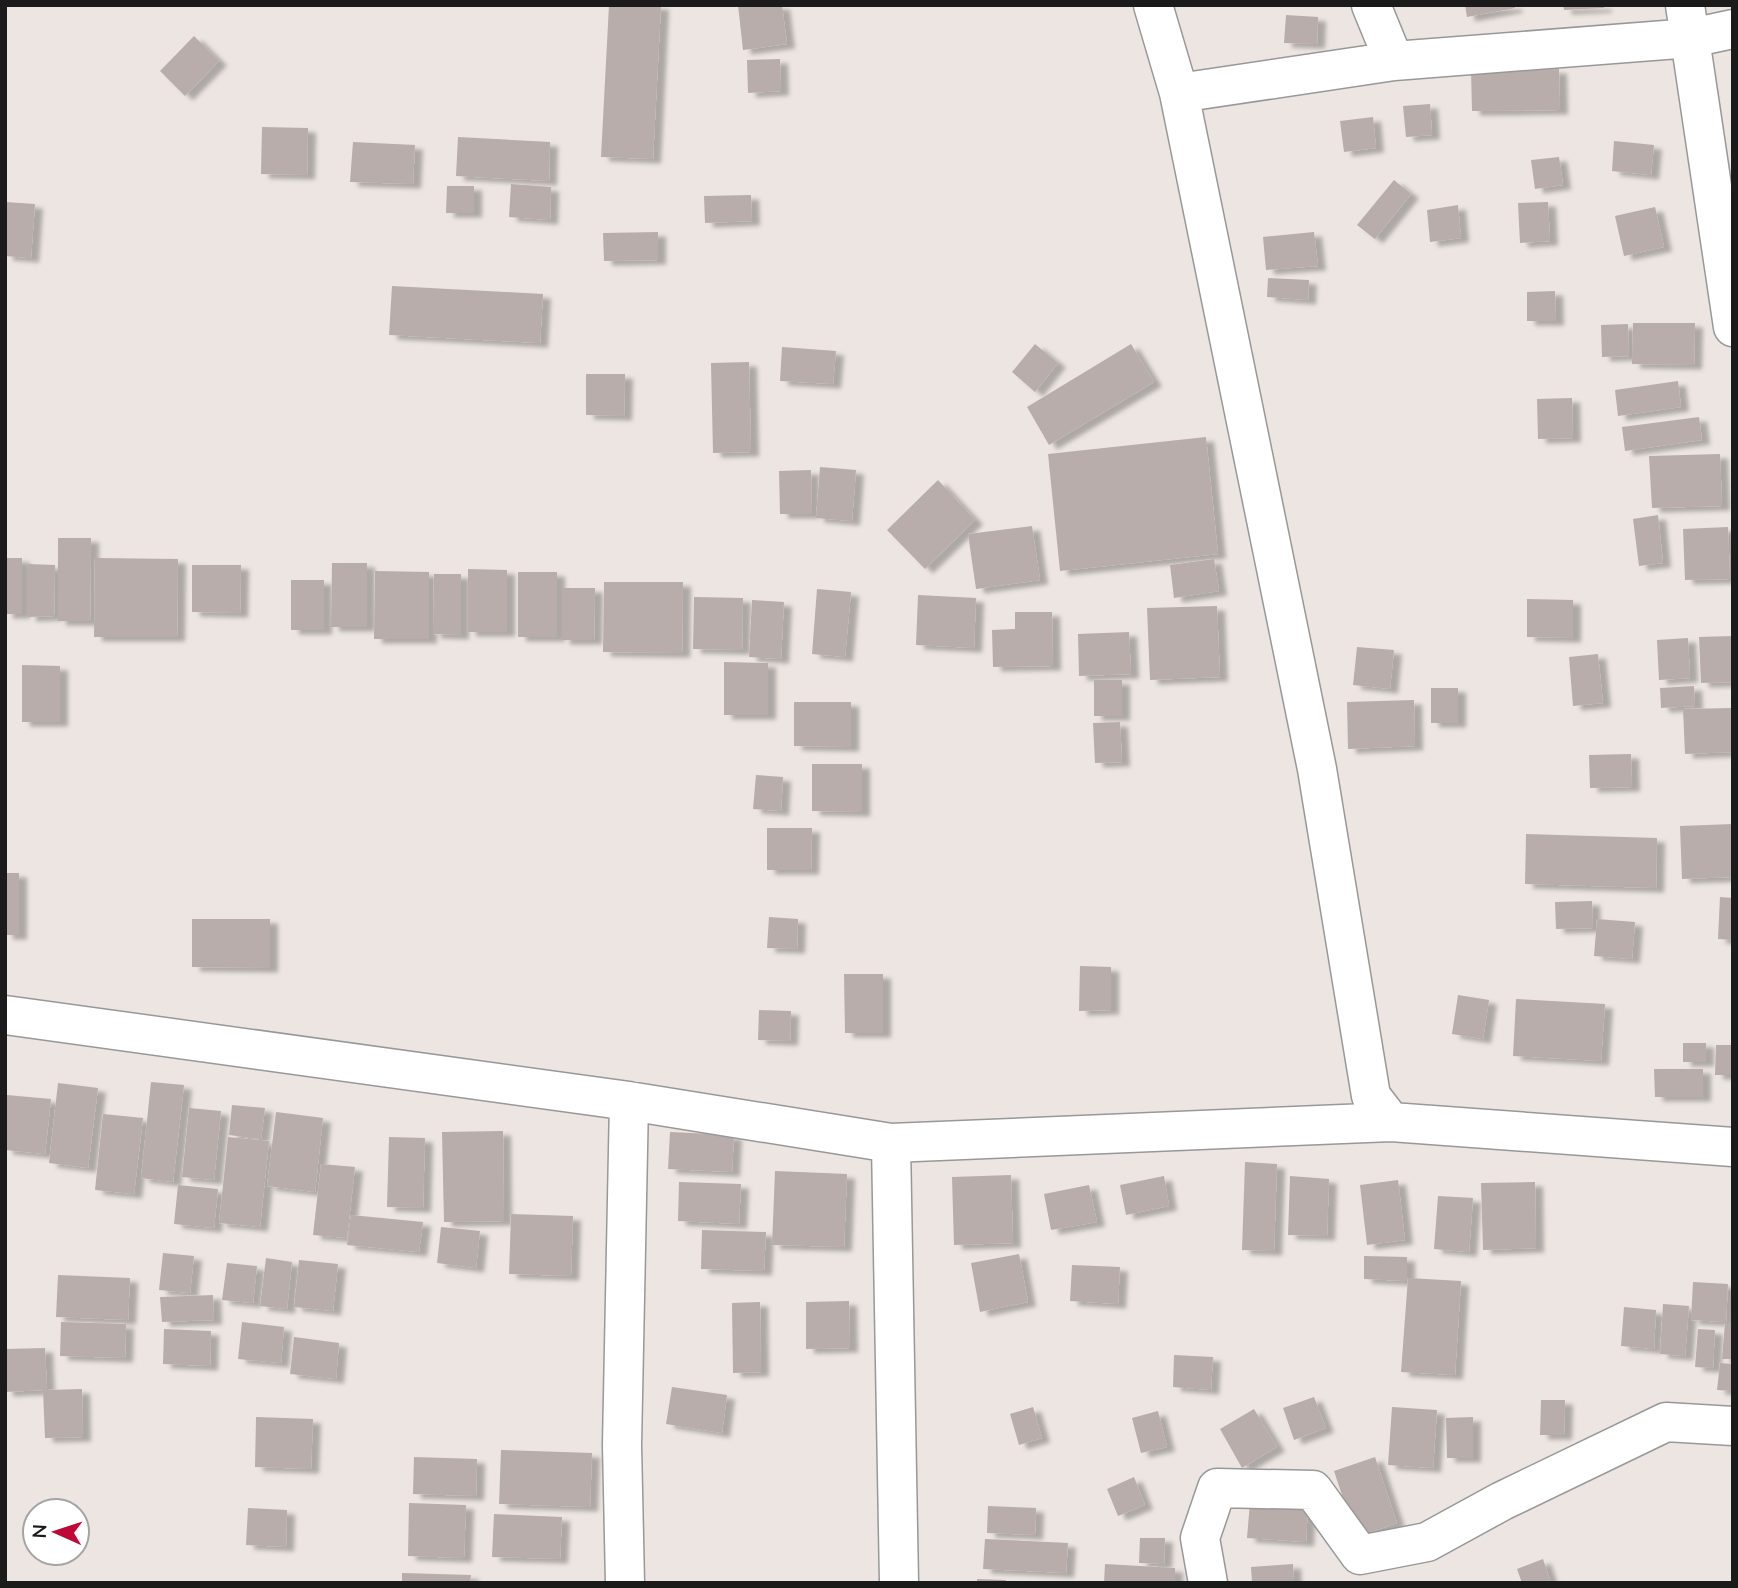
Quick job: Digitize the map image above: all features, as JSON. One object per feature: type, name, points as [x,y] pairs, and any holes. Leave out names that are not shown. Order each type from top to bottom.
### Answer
[{"type":"street","points":[[1153,5],[1179,93],[1317,769],[1371,1096],[1391,1122]]},
{"type":"street","points":[[1371,5],[1394,61]]},
{"type":"street","points":[[1179,93],[1688,22],[1733,29]]},
{"type":"street","points":[[1688,22],[1733,327]]},
{"type":"street","points":[[5,1015],[629,1101],[891,1143],[1391,1122],[1733,1147]]},
{"type":"street","points":[[625,1583],[622,1445],[629,1101]]},
{"type":"street","points":[[891,1143],[899,1583]]},
{"type":"street","points":[[1208,1583],[1200,1538],[1217,1488],[1313,1490],[1360,1555],[1427,1542],[1502,1501],[1666,1422],[1733,1426]]},
{"type":"building","points":[[609,5],[661,5],[653,159],[601,157]]},
{"type":"building","points":[[738,5],[782,5],[787,44],[743,50]]},
{"type":"building","points":[[1465,5],[1514,5],[1515,8],[1467,17]]},
{"type":"building","points":[[1563,5],[1604,5],[1604,8],[1564,10]]},
{"type":"building","points":[[1286,15],[1318,17],[1317,44],[1284,43]]},
{"type":"building","points":[[194,36],[219,61],[185,96],[160,71]]},
{"type":"building","points":[[780,59],[781,91],[748,93],[747,60]]},
{"type":"building","points":[[1559,69],[1560,110],[1472,111],[1471,71]]},
{"type":"building","points":[[1430,104],[1432,135],[1406,137],[1403,106]]},
{"type":"building","points":[[1373,117],[1376,148],[1344,152],[1340,121]]},
{"type":"building","points":[[262,127],[308,128],[307,175],[261,174]]},
{"type":"building","points":[[458,137],[550,142],[549,181],[456,176]]},
{"type":"building","points":[[1614,141],[1654,145],[1651,175],[1612,171]]},
{"type":"building","points":[[353,142],[415,145],[413,184],[350,182]]},
{"type":"building","points":[[1559,157],[1563,185],[1535,189],[1531,160]]},
{"type":"building","points":[[1394,180],[1411,194],[1375,239],[1357,225]]},
{"type":"building","points":[[511,184],[551,187],[550,220],[509,217]]},
{"type":"building","points":[[447,186],[474,186],[474,213],[446,213]]},
{"type":"building","points":[[751,195],[752,221],[705,223],[704,196]]},
{"type":"building","points":[[5,202],[35,204],[31,258],[5,256]]},
{"type":"building","points":[[1548,202],[1550,241],[1520,243],[1518,203]]},
{"type":"building","points":[[1458,205],[1461,238],[1430,242],[1427,210]]},
{"type":"building","points":[[1655,207],[1664,247],[1624,256],[1615,216]]},
{"type":"building","points":[[658,232],[658,260],[604,261],[603,233]]},
{"type":"building","points":[[1314,232],[1318,266],[1266,270],[1263,237]]},
{"type":"building","points":[[1268,278],[1309,280],[1308,300],[1267,297]]},
{"type":"building","points":[[392,286],[543,294],[540,343],[389,335]]},
{"type":"building","points":[[1555,291],[1556,321],[1527,321],[1527,292]]},
{"type":"building","points":[[1633,323],[1695,323],[1694,365],[1632,364]]},
{"type":"building","points":[[1628,324],[1629,356],[1602,357],[1601,325]]},
{"type":"building","points":[[1035,344],[1058,363],[1035,392],[1012,372]]},
{"type":"building","points":[[1131,344],[1154,382],[1049,445],[1027,407]]},
{"type":"building","points":[[782,347],[836,351],[833,384],[780,381]]},
{"type":"building","points":[[749,362],[751,452],[713,453],[711,363]]},
{"type":"building","points":[[586,374],[625,374],[624,416],[586,415]]},
{"type":"building","points":[[1678,381],[1681,407],[1618,416],[1615,390]]},
{"type":"building","points":[[1572,398],[1573,438],[1538,439],[1537,399]]},
{"type":"building","points":[[1699,417],[1702,440],[1625,451],[1622,427]]},
{"type":"building","points":[[1206,437],[1218,554],[1060,571],[1048,454]]},
{"type":"building","points":[[1720,454],[1722,506],[1652,508],[1649,456]]},
{"type":"building","points":[[820,467],[856,470],[852,521],[816,518]]},
{"type":"building","points":[[811,470],[812,514],[780,514],[779,471]]},
{"type":"building","points":[[938,480],[975,520],[925,569],[887,530]]},
{"type":"building","points":[[1658,515],[1663,563],[1639,566],[1633,519]]},
{"type":"building","points":[[1032,526],[1040,580],[976,589],[968,534]]},
{"type":"building","points":[[1728,527],[1730,579],[1685,580],[1683,529]]},
{"type":"building","points":[[58,538],[91,538],[90,621],[58,621]]},
{"type":"building","points":[[5,558],[22,558],[22,614],[5,614]]},
{"type":"building","points":[[95,558],[178,559],[177,637],[94,637]]},
{"type":"building","points":[[1214,559],[1219,591],[1174,598],[1170,565]]},
{"type":"building","points":[[332,563],[367,563],[367,627],[331,627]]},
{"type":"building","points":[[28,564],[55,565],[54,616],[28,617]]},
{"type":"building","points":[[192,565],[241,565],[240,613],[192,612]]},
{"type":"building","points":[[468,569],[507,570],[507,632],[468,632]]},
{"type":"building","points":[[375,571],[429,572],[429,639],[374,639]]},
{"type":"building","points":[[518,572],[557,572],[557,637],[518,637]]},
{"type":"building","points":[[434,574],[461,574],[461,635],[433,634]]},
{"type":"building","points":[[291,580],[324,580],[324,630],[291,630]]},
{"type":"building","points":[[604,582],[683,582],[682,653],[603,652]]},
{"type":"building","points":[[562,588],[595,588],[594,640],[562,640]]},
{"type":"building","points":[[817,589],[851,592],[845,657],[812,654]]},
{"type":"building","points":[[918,595],[976,598],[974,648],[916,645]]},
{"type":"building","points":[[694,597],[743,598],[742,650],[693,649]]},
{"type":"building","points":[[1527,599],[1573,600],[1573,638],[1527,637]]},
{"type":"building","points":[[752,600],[784,602],[781,659],[749,657]]},
{"type":"building","points":[[1217,606],[1220,677],[1150,680],[1147,608]]},
{"type":"building","points":[[1015,612],[1052,612],[1053,666],[993,667],[992,630],[1015,629]]},
{"type":"building","points":[[1129,632],[1131,674],[1079,676],[1078,634]]},
{"type":"building","points":[[1733,636],[1733,682],[1701,683],[1699,637]]},
{"type":"building","points":[[1688,638],[1690,678],[1659,680],[1657,640]]},
{"type":"building","points":[[1357,647],[1394,650],[1390,689],[1353,685]]},
{"type":"building","points":[[1598,654],[1603,703],[1573,706],[1569,657]]},
{"type":"building","points":[[724,662],[768,663],[768,715],[724,715]]},
{"type":"building","points":[[22,665],[60,666],[60,722],[22,722]]},
{"type":"building","points":[[1094,680],[1122,680],[1122,716],[1094,716]]},
{"type":"building","points":[[1694,686],[1695,706],[1661,708],[1660,688]]},
{"type":"building","points":[[1431,688],[1458,688],[1458,723],[1431,723]]},
{"type":"building","points":[[1414,700],[1415,746],[1348,749],[1347,702]]},
{"type":"building","points":[[794,702],[851,702],[851,747],[794,746]]},
{"type":"building","points":[[1733,708],[1733,752],[1685,754],[1683,709]]},
{"type":"building","points":[[1120,722],[1122,762],[1095,763],[1093,723]]},
{"type":"building","points":[[1631,754],[1632,787],[1590,788],[1589,755]]},
{"type":"building","points":[[812,764],[862,764],[862,812],[812,811]]},
{"type":"building","points":[[756,775],[783,777],[781,811],[753,809]]},
{"type":"building","points":[[1733,824],[1733,877],[1682,879],[1680,826]]},
{"type":"building","points":[[767,828],[812,828],[811,870],[767,870]]},
{"type":"building","points":[[1526,834],[1657,838],[1656,888],[1525,884]]},
{"type":"building","points":[[5,873],[19,873],[19,935],[5,935]]},
{"type":"building","points":[[1720,897],[1733,898],[1733,940],[1718,939]]},
{"type":"building","points":[[1592,901],[1593,928],[1556,929],[1555,902]]},
{"type":"building","points":[[769,917],[798,919],[797,949],[767,948]]},
{"type":"building","points":[[192,919],[270,919],[270,968],[192,967]]},
{"type":"building","points":[[1597,919],[1635,922],[1632,959],[1594,956]]},
{"type":"building","points":[[1080,966],[1111,967],[1111,1010],[1079,1011]]},
{"type":"building","points":[[844,974],[883,974],[883,1033],[845,1033]]},
{"type":"building","points":[[1458,995],[1489,1000],[1483,1039],[1452,1034]]},
{"type":"building","points":[[1516,999],[1605,1004],[1601,1061],[1513,1056]]},
{"type":"building","points":[[759,1010],[791,1011],[790,1041],[758,1040]]},
{"type":"building","points":[[1683,1043],[1706,1043],[1706,1062],[1683,1062]]},
{"type":"building","points":[[1716,1045],[1733,1045],[1733,1075],[1715,1075]]},
{"type":"building","points":[[1654,1069],[1703,1069],[1703,1097],[1655,1097]]},
{"type":"building","points":[[151,1082],[184,1085],[173,1182],[141,1178]]},
{"type":"building","points":[[58,1083],[98,1088],[88,1168],[49,1163]]},
{"type":"building","points":[[7,1095],[51,1099],[45,1154],[5,1150]]},
{"type":"building","points":[[232,1105],[265,1108],[261,1139],[229,1135]]},
{"type":"building","points":[[189,1108],[221,1111],[214,1180],[182,1177]]},
{"type":"building","points":[[276,1112],[323,1118],[315,1192],[267,1186]]},
{"type":"building","points":[[103,1114],[143,1118],[134,1194],[95,1190]]},
{"type":"building","points":[[503,1131],[504,1221],[444,1222],[442,1132]]},
{"type":"building","points":[[670,1132],[734,1135],[732,1172],[668,1169]]},
{"type":"building","points":[[228,1137],[269,1141],[260,1227],[219,1223]]},
{"type":"building","points":[[389,1137],[425,1138],[423,1208],[387,1207]]},
{"type":"building","points":[[1245,1162],[1277,1164],[1274,1251],[1242,1250]]},
{"type":"building","points":[[321,1164],[355,1167],[347,1238],[313,1235]]},
{"type":"building","points":[[775,1171],[847,1174],[844,1247],[772,1245]]},
{"type":"building","points":[[1011,1175],[1013,1243],[954,1245],[952,1177]]},
{"type":"building","points":[[1164,1176],[1169,1206],[1126,1215],[1120,1185]]},
{"type":"building","points":[[1290,1176],[1329,1179],[1327,1236],[1288,1235]]},
{"type":"building","points":[[1398,1180],[1405,1240],[1367,1245],[1360,1185]]},
{"type":"building","points":[[679,1182],[741,1184],[739,1224],[678,1221]]},
{"type":"building","points":[[1535,1182],[1536,1248],[1483,1250],[1481,1183]]},
{"type":"building","points":[[178,1185],[218,1189],[214,1228],[174,1224]]},
{"type":"building","points":[[1089,1185],[1097,1222],[1051,1230],[1044,1194]]},
{"type":"building","points":[[1438,1196],[1473,1198],[1469,1252],[1434,1249]]},
{"type":"building","points":[[511,1214],[573,1216],[571,1276],[509,1274]]},
{"type":"building","points":[[351,1215],[423,1222],[419,1252],[347,1245]]},
{"type":"building","points":[[441,1227],[480,1231],[476,1268],[437,1263]]},
{"type":"building","points":[[702,1230],[766,1232],[764,1271],[701,1269]]},
{"type":"building","points":[[163,1253],[194,1256],[190,1293],[159,1290]]},
{"type":"building","points":[[1019,1254],[1028,1302],[980,1312],[971,1263]]},
{"type":"building","points":[[1364,1256],[1407,1257],[1407,1281],[1364,1279]]},
{"type":"building","points":[[266,1258],[292,1262],[287,1309],[260,1306]]},
{"type":"building","points":[[299,1260],[338,1264],[333,1311],[294,1307]]},
{"type":"building","points":[[227,1263],[257,1266],[253,1303],[222,1300]]},
{"type":"building","points":[[1072,1265],[1120,1267],[1118,1304],[1070,1301]]},
{"type":"building","points":[[58,1275],[130,1278],[128,1320],[56,1317]]},
{"type":"building","points":[[1408,1278],[1461,1281],[1455,1375],[1401,1372]]},
{"type":"building","points":[[1693,1282],[1728,1284],[1726,1322],[1691,1320]]},
{"type":"building","points":[[213,1295],[214,1320],[162,1322],[160,1297]]},
{"type":"building","points":[[849,1301],[850,1348],[806,1349],[806,1302]]},
{"type":"building","points":[[760,1302],[761,1372],[733,1373],[732,1303]]},
{"type":"building","points":[[1663,1304],[1689,1306],[1685,1356],[1660,1354]]},
{"type":"building","points":[[1624,1307],[1656,1310],[1654,1349],[1621,1346]]},
{"type":"building","points":[[61,1322],[126,1324],[125,1358],[60,1356]]},
{"type":"building","points":[[242,1322],[284,1327],[281,1363],[238,1359]]},
{"type":"building","points":[[1725,1323],[1733,1323],[1733,1359],[1722,1359]]},
{"type":"building","points":[[164,1329],[211,1331],[210,1366],[163,1364]]},
{"type":"building","points":[[1698,1329],[1715,1330],[1713,1368],[1695,1367]]},
{"type":"building","points":[[294,1337],[339,1343],[336,1379],[290,1374]]},
{"type":"building","points":[[45,1348],[47,1390],[82,1389],[83,1437],[45,1438],[43,1390],[5,1392],[5,1349]]},
{"type":"building","points":[[1174,1355],[1213,1357],[1211,1390],[1173,1387]]},
{"type":"building","points":[[1720,1363],[1733,1364],[1733,1391],[1717,1390]]},
{"type":"building","points":[[672,1387],[727,1395],[722,1433],[666,1424]]},
{"type":"building","points":[[1314,1397],[1326,1428],[1294,1440],[1283,1408]]},
{"type":"building","points":[[1541,1400],[1565,1400],[1564,1435],[1540,1435]]},
{"type":"building","points":[[1033,1407],[1042,1438],[1019,1445],[1010,1414]]},
{"type":"building","points":[[1392,1407],[1437,1410],[1433,1468],[1388,1465]]},
{"type":"building","points":[[1254,1409],[1277,1447],[1242,1468],[1220,1429]]},
{"type":"building","points":[[1158,1411],[1167,1447],[1141,1453],[1132,1418]]},
{"type":"building","points":[[256,1417],[313,1419],[311,1469],[255,1467]]},
{"type":"building","points":[[1473,1417],[1473,1458],[1447,1458],[1446,1418]]},
{"type":"building","points":[[501,1450],[592,1453],[590,1507],[499,1504]]},
{"type":"building","points":[[414,1457],[477,1459],[476,1496],[413,1494]]},
{"type":"building","points":[[1375,1457],[1397,1523],[1356,1537],[1334,1471]]},
{"type":"building","points":[[1134,1477],[1145,1505],[1118,1516],[1107,1489]]},
{"type":"building","points":[[1250,1502],[1308,1506],[1306,1542],[1247,1538]]},
{"type":"building","points":[[409,1503],[466,1505],[464,1558],[408,1556]]},
{"type":"building","points":[[988,1506],[1036,1508],[1035,1535],[987,1533]]},
{"type":"building","points":[[248,1508],[287,1510],[286,1547],[246,1545]]},
{"type":"building","points":[[494,1514],[562,1517],[560,1559],[492,1557]]},
{"type":"building","points":[[1140,1538],[1165,1538],[1164,1564],[1139,1563]]},
{"type":"building","points":[[985,1539],[1068,1543],[1066,1573],[983,1569]]},
{"type":"building","points":[[1543,1559],[1551,1583],[1522,1583],[1517,1569]]},
{"type":"building","points":[[1105,1564],[1175,1568],[1175,1583],[1104,1583]]},
{"type":"building","points":[[1293,1564],[1294,1583],[1252,1583],[1251,1567]]},
{"type":"building","points":[[402,1573],[471,1575],[470,1583],[402,1583]]},
{"type":"building","points":[[977,1579],[1006,1580],[1006,1583],[977,1583]]}]
